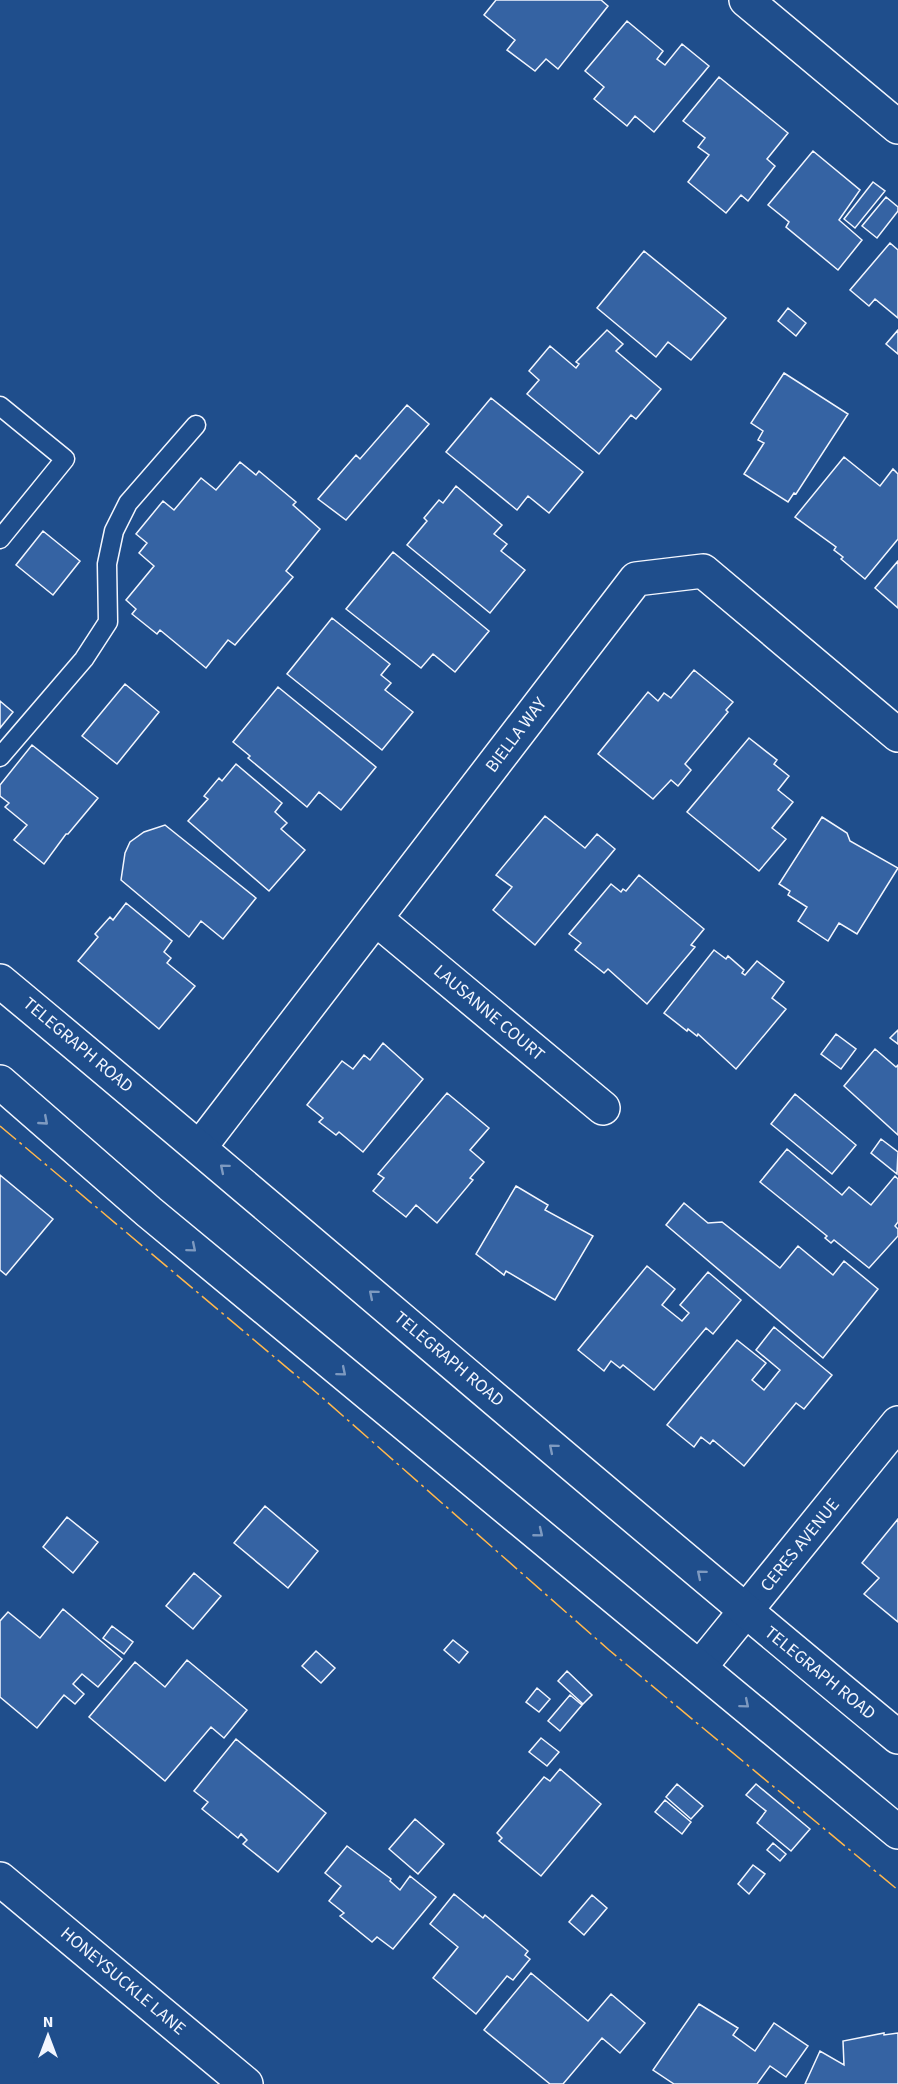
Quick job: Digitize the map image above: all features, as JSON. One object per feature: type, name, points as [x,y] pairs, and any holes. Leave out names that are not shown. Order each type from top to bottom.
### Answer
[{"type":"main road","points":[[746,0],[898,127]]},
{"type":"main road","name":"BIELLA WAY","points":[[200,1147],[636,579],[703,571],[898,735]]},
{"type":"main road","name":"LAUSANNE COURT","points":[[376,919],[603,1108]]},
{"type":"main road","name":"TELEGRAPH ROAD","points":[[0,981],[200,1147],[746,1612],[898,1737]]},
{"type":"main road","points":[[0,1082],[149,1212],[898,1832]]},
{"type":"main road","name":"CERES AVENUE","points":[[700,1667],[898,1423]]},
{"type":"main road","name":"HONEYSUCKLE LANE","points":[[0,1879],[246,2084]]},
{"type":"lane","points":[[0,405],[65,459],[0,539]]},
{"type":"lane","points":[[0,757],[84,659],[108,622],[108,564],[114,531],[128,503],[196,424]]},
{"type":"building","points":[[496,0],[601,0],[608,6],[558,69],[546,59],[535,71],[507,50],[515,40],[484,15]]},
{"type":"building","points":[[627,21],[663,51],[657,59],[665,65],[682,44],[709,66],[654,132],[635,116],[627,126],[594,99],[604,87],[585,71]]},
{"type":"building","points":[[719,77],[788,133],[767,159],[775,166],[748,201],[741,195],[726,213],[688,182],[709,155],[698,147],[705,138],[683,121]]},
{"type":"building","points":[[813,151],[860,190],[839,220],[862,240],[838,270],[786,227],[789,222],[768,205]]},
{"type":"building","points":[[873,182],[885,191],[855,228],[844,219]]},
{"type":"building","points":[[886,197],[898,207],[898,211],[877,238],[862,226]]},
{"type":"building","points":[[890,243],[898,250],[898,318],[875,299],[869,306],[850,290]]},
{"type":"building","points":[[644,251],[726,318],[691,360],[668,342],[656,357],[597,308]]},
{"type":"building","points":[[788,308],[806,323],[796,336],[778,321]]},
{"type":"building","points":[[607,330],[623,344],[616,351],[661,389],[636,419],[631,415],[599,454],[527,394],[539,380],[529,371],[550,346],[576,368],[579,364],[576,362]]},
{"type":"building","points":[[898,330],[898,354],[886,344]]},
{"type":"building","points":[[784,373],[848,414],[796,494],[794,493],[788,502],[744,474],[764,443],[758,440],[763,431],[751,423]]},
{"type":"building","points":[[491,398],[583,472],[549,513],[528,496],[517,510],[446,452]]},
{"type":"building","points":[[407,405],[429,424],[346,520],[318,499],[356,455],[360,459]]},
{"type":"building","points":[[844,457],[880,486],[893,469],[898,474],[898,539],[865,579],[841,559],[843,557],[834,550],[836,547],[795,517]]},
{"type":"building","points":[[240,462],[256,475],[259,471],[296,502],[293,505],[320,529],[286,571],[293,577],[235,645],[228,640],[206,668],[160,630],[157,634],[132,614],[136,609],[126,600],[154,566],[139,553],[147,543],[136,534],[163,501],[174,510],[201,478],[216,490]]},
{"type":"building","points":[[456,486],[502,525],[494,534],[507,544],[501,551],[525,570],[490,613],[407,545],[427,521],[424,518],[439,500],[443,503]]},
{"type":"building","points":[[43,531],[80,561],[53,595],[16,565]]},
{"type":"building","points":[[393,552],[489,631],[455,672],[433,654],[421,668],[346,609]]},
{"type":"building","points":[[898,561],[898,608],[875,588]]},
{"type":"building","points":[[332,618],[390,664],[381,675],[391,683],[385,690],[413,712],[382,750],[287,674]]},
{"type":"building","points":[[694,670],[733,702],[726,710],[728,712],[685,764],[691,770],[678,786],[671,780],[653,799],[598,754],[648,692],[658,701],[664,693],[671,698]]},
{"type":"building","points":[[125,684],[159,712],[117,764],[82,736]]},
{"type":"building","points":[[278,687],[376,767],[341,810],[319,792],[307,807],[248,758],[250,756],[233,742]]},
{"type":"building","points":[[0,701],[13,712],[0,728]]},
{"type":"building","points":[[749,738],[777,760],[774,764],[789,776],[778,790],[793,802],[772,828],[786,839],[759,871],[687,812]]},
{"type":"building","points":[[32,745],[98,798],[66,834],[44,864],[14,840],[27,825],[5,807],[9,803],[0,796],[0,785]]},
{"type":"building","points":[[236,764],[282,803],[275,812],[287,823],[281,829],[305,850],[269,891],[188,821],[208,799],[204,796],[219,778],[222,781]]},
{"type":"building","points":[[545,816],[585,848],[597,834],[615,849],[535,945],[493,910],[512,887],[496,875]]},
{"type":"building","points":[[822,817],[847,833],[850,841],[898,868],[857,934],[839,923],[828,941],[798,921],[807,907],[788,895],[790,891],[779,884]]},
{"type":"building","points":[[165,825],[256,898],[223,939],[201,921],[189,937],[121,880],[125,853],[130,842],[144,832]]},
{"type":"building","points":[[639,875],[704,929],[691,945],[695,947],[647,1004],[608,969],[604,973],[575,950],[581,943],[569,934],[611,884],[621,892],[623,889],[626,891]]},
{"type":"building","points":[[126,903],[172,941],[164,952],[171,958],[167,963],[195,986],[159,1029],[78,961],[98,937],[95,934],[110,917],[113,920]]},
{"type":"building","points":[[714,950],[726,959],[728,956],[744,970],[742,973],[745,975],[757,961],[784,982],[772,998],[786,1009],[736,1069],[698,1034],[697,1036],[688,1029],[687,1031],[664,1013]]},
{"type":"building","points":[[898,1030],[898,1044],[890,1038]]},
{"type":"building","points":[[836,1034],[856,1049],[841,1069],[821,1054]]},
{"type":"building","points":[[383,1043],[423,1079],[363,1152],[339,1132],[336,1135],[319,1122],[323,1118],[307,1105],[342,1061],[353,1069],[364,1055],[370,1060]]},
{"type":"building","points":[[875,1049],[896,1067],[898,1065],[898,1135],[844,1086]]},
{"type":"building","points":[[447,1093],[489,1128],[470,1150],[484,1162],[470,1178],[473,1180],[437,1223],[416,1205],[406,1217],[373,1191],[384,1178],[378,1174]]},
{"type":"building","points":[[795,1094],[856,1145],[832,1174],[771,1124]]},
{"type":"building","points":[[881,1139],[898,1152],[897,1174],[871,1153]]},
{"type":"building","points":[[787,1149],[842,1195],[849,1187],[871,1205],[895,1176],[898,1179],[898,1222],[895,1226],[898,1229],[898,1236],[869,1268],[834,1240],[831,1243],[825,1238],[827,1236],[760,1182]]},
{"type":"building","points":[[0,1175],[53,1219],[6,1275],[0,1270]]},
{"type":"building","points":[[516,1186],[548,1205],[545,1210],[593,1236],[555,1300],[506,1271],[504,1275],[476,1254]]},
{"type":"building","points":[[684,1203],[708,1223],[722,1222],[780,1268],[798,1246],[833,1275],[844,1261],[878,1289],[823,1358],[666,1225]]},
{"type":"building","points":[[647,1266],[675,1289],[662,1305],[682,1321],[689,1313],[680,1305],[708,1272],[741,1300],[713,1334],[706,1328],[654,1390],[623,1365],[620,1368],[611,1361],[604,1371],[578,1350]]},
{"type":"building","points":[[774,1327],[832,1375],[804,1409],[796,1403],[744,1466],[713,1440],[710,1444],[701,1437],[694,1447],[667,1425],[737,1340],[766,1363],[752,1380],[764,1390],[780,1370],[756,1350]]},
{"type":"building","points":[[265,1506],[318,1551],[288,1588],[234,1543]]},
{"type":"building","points":[[67,1517],[98,1542],[73,1573],[43,1547]]},
{"type":"building","points":[[898,1519],[898,1622],[864,1594],[879,1578],[862,1563]]},
{"type":"building","points":[[194,1573],[221,1596],[193,1629],[166,1606]]},
{"type":"building","points":[[63,1609],[122,1659],[98,1687],[82,1674],[73,1684],[84,1694],[75,1704],[64,1695],[37,1728],[0,1697],[0,1621],[8,1612],[40,1638]]},
{"type":"building","points":[[112,1626],[133,1642],[124,1654],[103,1638]]},
{"type":"building","points":[[453,1640],[468,1652],[459,1663],[444,1650]]},
{"type":"building","points":[[316,1651],[335,1668],[321,1683],[302,1666]]},
{"type":"building","points":[[187,1660],[247,1710],[224,1738],[211,1727],[165,1781],[89,1717],[135,1662],[165,1687]]},
{"type":"building","points":[[567,1671],[592,1695],[583,1704],[558,1681]]},
{"type":"building","points":[[537,1688],[550,1699],[539,1712],[526,1702]]},
{"type":"building","points":[[570,1695],[582,1705],[560,1731],[548,1721]]},
{"type":"building","points":[[541,1738],[559,1752],[547,1766],[529,1752]]},
{"type":"building","points":[[236,1739],[326,1813],[278,1872],[243,1844],[247,1840],[241,1834],[238,1838],[202,1809],[208,1802],[194,1791]]},
{"type":"building","points":[[560,1769],[601,1804],[541,1876],[499,1841],[502,1838],[497,1833],[544,1777],[550,1781]]},
{"type":"building","points":[[677,1784],[703,1806],[691,1819],[666,1797]]},
{"type":"building","points":[[756,1784],[810,1829],[791,1851],[757,1823],[766,1811],[746,1795]]},
{"type":"building","points":[[665,1800],[691,1822],[682,1834],[655,1812]]},
{"type":"building","points":[[415,1819],[444,1844],[418,1874],[389,1849]]},
{"type":"building","points":[[773,1843],[786,1854],[780,1861],[767,1850]]},
{"type":"building","points":[[347,1846],[391,1879],[390,1881],[400,1890],[410,1876],[436,1897],[393,1949],[377,1937],[372,1942],[340,1916],[344,1913],[329,1901],[341,1886],[325,1873]]},
{"type":"building","points":[[753,1865],[765,1874],[749,1894],[738,1884]]},
{"type":"building","points":[[454,1894],[483,1918],[485,1915],[528,1951],[525,1955],[530,1959],[513,1980],[507,1976],[476,2014],[433,1978],[458,1947],[430,1924]]},
{"type":"building","points":[[592,1895],[607,1908],[584,1935],[569,1922]]},
{"type":"building","points":[[531,1973],[588,2021],[611,1994],[645,2023],[620,2053],[602,2038],[563,2084],[550,2084],[484,2030]]},
{"type":"building","points":[[699,2004],[738,2028],[733,2035],[755,2051],[774,2023],[808,2046],[786,2077],[770,2066],[757,2084],[674,2084],[653,2070]]},
{"type":"building","points":[[884,2033],[884,2035],[898,2033],[898,2084],[805,2084],[820,2051],[844,2065],[843,2041]]},
{"type":"power","points":[[0,1126],[317,1393],[609,1650],[898,1890]]}]
